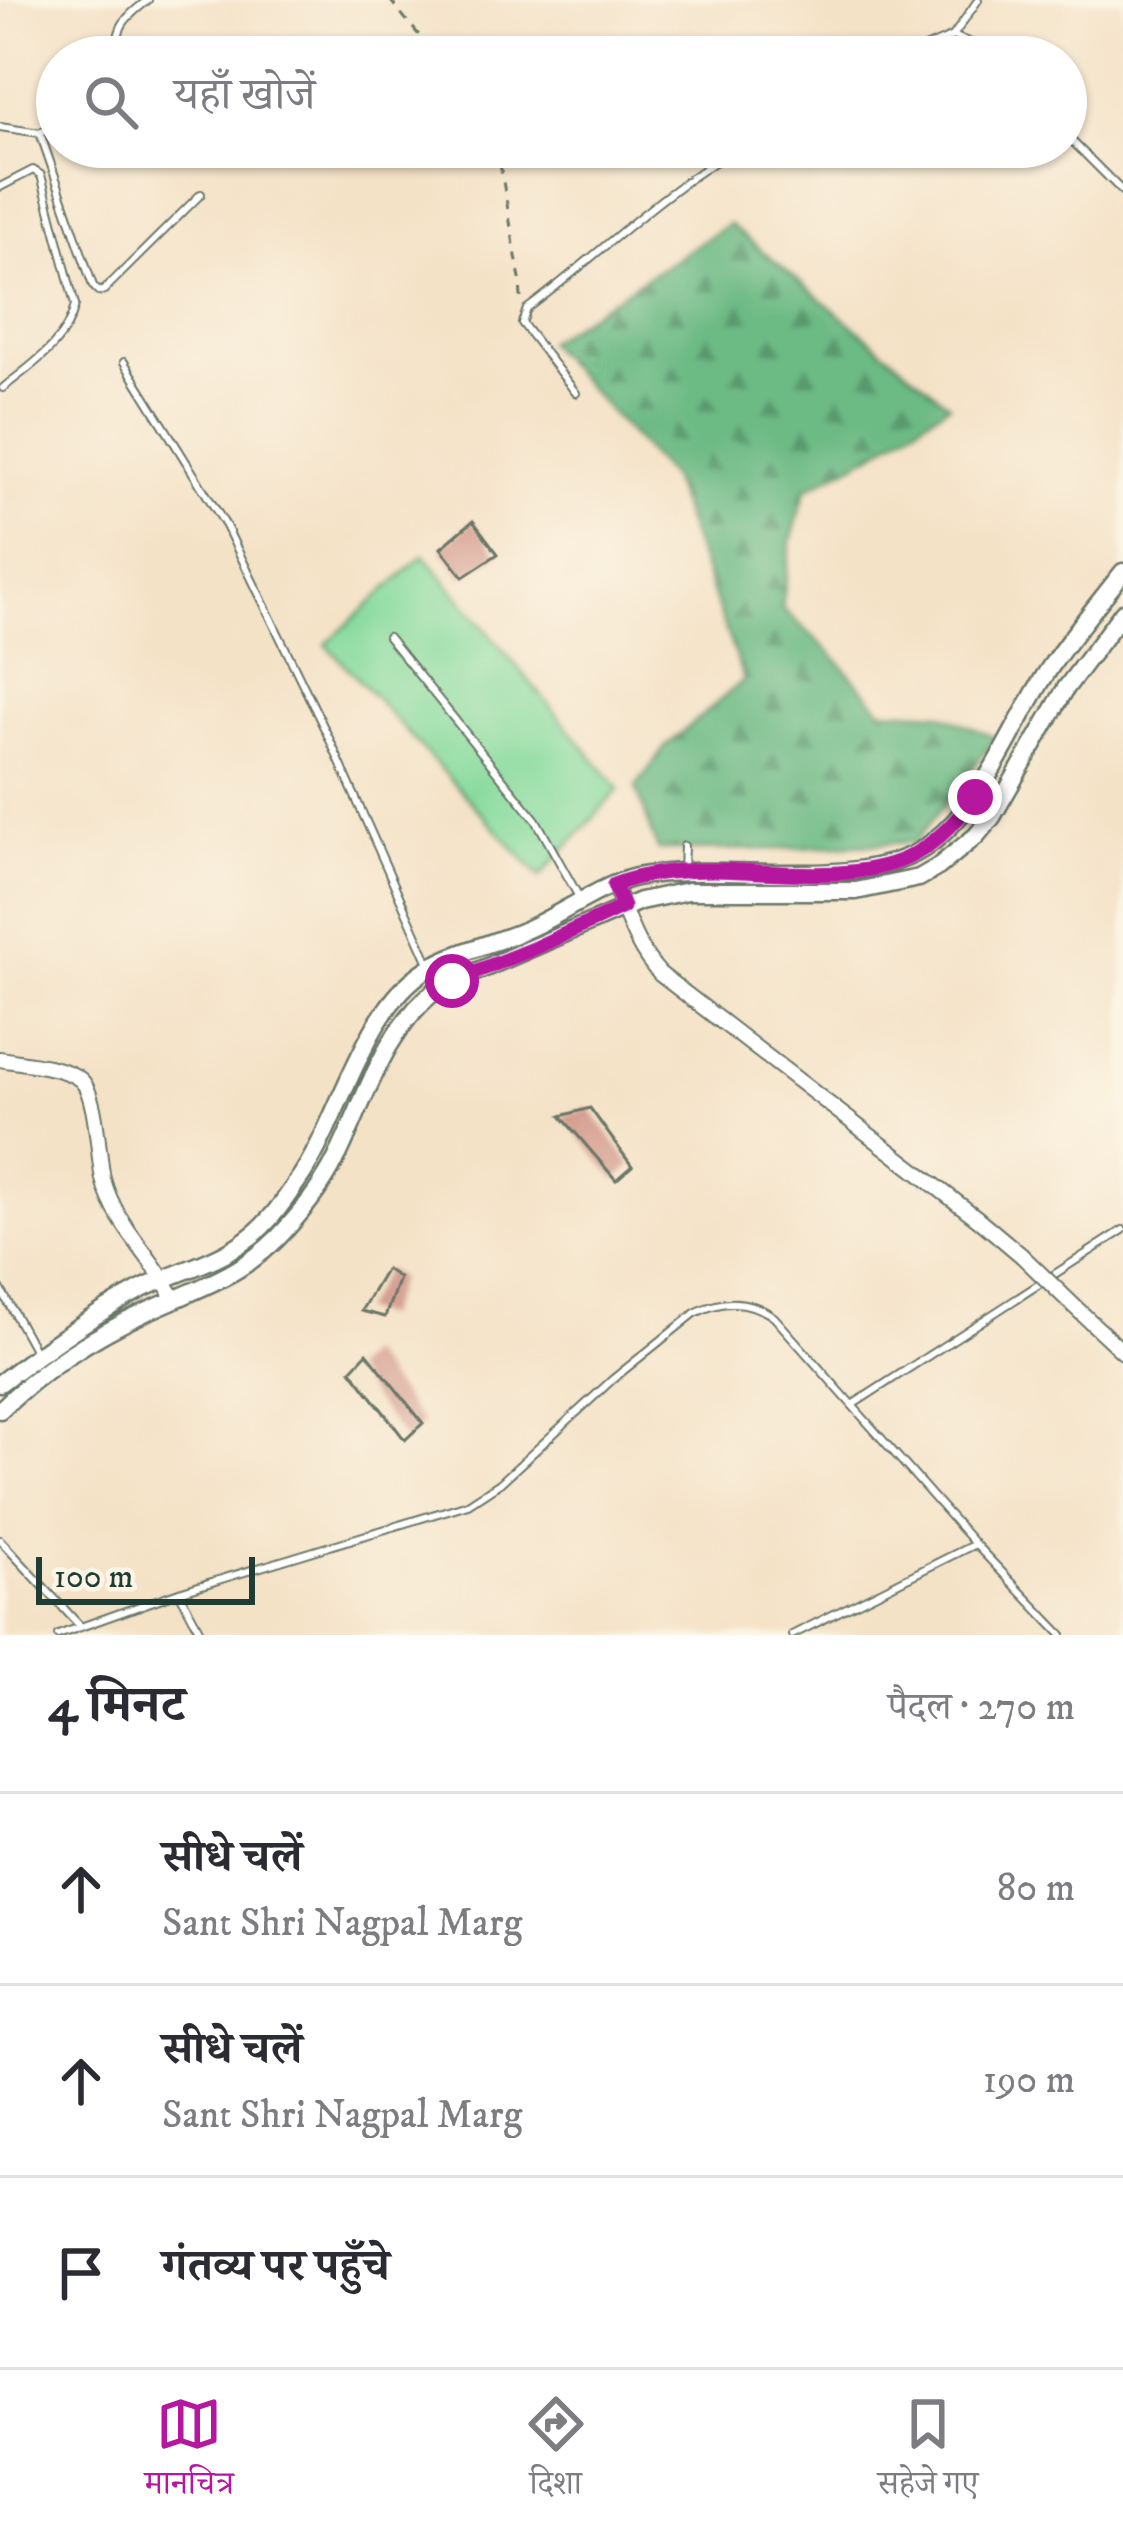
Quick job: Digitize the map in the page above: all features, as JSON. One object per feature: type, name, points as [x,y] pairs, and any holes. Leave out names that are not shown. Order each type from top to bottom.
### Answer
[{"type":"street","points":[[0,1383],[103,1311],[251,1237],[275,1212],[321,1143],[382,1018],[399,993],[430,967],[527,930],[631,878],[683,870],[855,871],[889,866],[929,845],[959,819],[975,797],[1051,666],[1123,572]]},
{"type":"street","points":[[0,1410],[34,1380],[110,1330],[233,1274],[265,1253],[333,1166],[394,1036],[428,997],[452,981],[623,907],[688,891],[856,892],[919,878],[938,868],[992,817],[1066,688],[1123,612]]},
{"type":"street","points":[[614,885],[641,950],[660,974],[977,1218],[1123,1352]]},
{"type":"street","points":[[0,1059],[70,1073],[87,1088],[113,1207],[164,1278],[174,1300]]},
{"type":"lane","points":[[117,36],[127,16],[148,0]]},
{"type":"lane","points":[[953,36],[979,0]]},
{"type":"lane","points":[[0,127],[36,132]]},
{"type":"lane","points":[[1087,156],[1123,192]]},
{"type":"lane","points":[[52,168],[99,292],[201,194]]},
{"type":"lane","points":[[576,393],[522,323],[526,309],[676,187],[706,168]]},
{"type":"lane","points":[[0,187],[33,170],[41,175],[75,305],[72,320],[55,344],[2,388]]},
{"type":"lane","points":[[124,362],[226,526],[430,967]]},
{"type":"lane","points":[[388,637],[536,820],[581,902]]},
{"type":"lane","points":[[683,870],[684,846]]},
{"type":"lane","points":[[852,1405],[1123,1230]]},
{"type":"lane","points":[[0,1288],[37,1355]]},
{"type":"lane","points":[[58,1635],[179,1592],[468,1504],[500,1483],[613,1379],[706,1308],[736,1302],[774,1317],[1062,1635]]},
{"type":"lane","points":[[0,1540],[82,1627]]},
{"type":"lane","points":[[792,1635],[975,1544]]},
{"type":"lane","points":[[179,1592],[202,1635]]},
{"type":"path","points":[[391,0],[419,36]]},
{"type":"path","points":[[501,168],[522,317]]},
{"type":"green space","points":[[729,224],[949,404],[874,453],[806,489],[791,541],[782,608],[882,710],[939,713],[996,738],[915,842],[658,850],[636,787],[665,747],[744,680],[670,477],[546,342]]},
{"type":"green space","points":[[424,555],[619,789],[540,877],[326,644]]},
{"type":"building","points":[[473,521],[498,554],[463,577],[441,548]]},
{"type":"building","points":[[590,1108],[632,1166],[616,1180],[561,1116]]},
{"type":"building","points":[[386,1269],[399,1278],[385,1317],[361,1311]]},
{"type":"building","points":[[367,1353],[423,1423],[405,1440],[351,1370]]},
{"type":"route","points":[[452,981],[623,907],[614,885],[631,878],[683,870],[814,873],[889,866],[929,845],[959,819],[975,797]]}]
